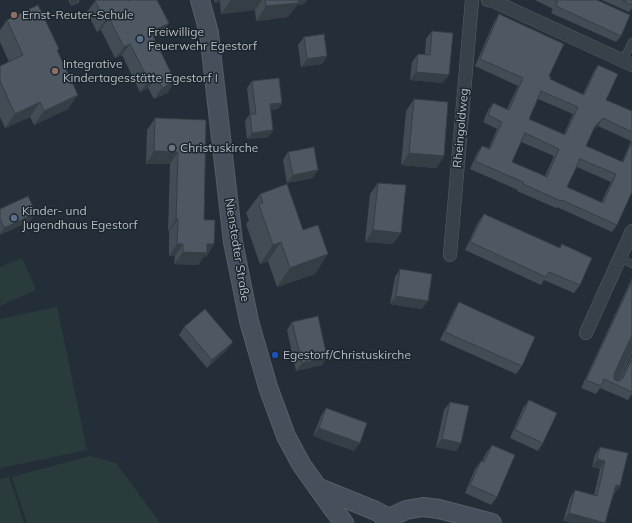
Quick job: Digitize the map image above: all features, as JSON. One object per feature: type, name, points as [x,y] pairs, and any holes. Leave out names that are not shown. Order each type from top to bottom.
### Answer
[{"type":"main road","name":"Nienstedter Straße","points":[[200,0],[209,33],[233,242],[248,321],[268,387],[286,436],[301,464],[317,488],[344,523]]},
{"type":"main road","points":[[317,488],[376,511],[387,521],[406,510],[423,507],[439,509],[492,523]]},
{"type":"street","name":"Rheingoldweg","points":[[450,255],[472,0]]},
{"type":"street","points":[[488,0],[628,62]]},
{"type":"street","points":[[586,333],[632,231]]},
{"type":"lane","points":[[628,62],[632,42]]},
{"type":"lane","points":[[620,258],[632,264]]},
{"type":"lane","points":[[613,384],[632,343]]},
{"type":"green space","points":[[22,258],[36,290],[0,306],[0,267]]},
{"type":"green space","points":[[57,307],[87,450],[0,468],[0,319]]},
{"type":"green space","points":[[90,456],[116,463],[160,523],[27,523],[12,477]]},
{"type":"green space","points":[[9,477],[24,523],[0,523],[0,479]]},
{"type":"building","points":[[157,0],[169,23],[151,32],[175,81],[162,88],[157,77],[149,81],[130,44],[124,47],[109,18],[105,20],[95,1]]},
{"type":"building","points":[[265,0],[298,0],[299,3],[266,6]]},
{"type":"building","points":[[554,0],[597,0],[630,15],[621,36],[556,6],[558,2]]},
{"type":"building","points":[[622,0],[632,0],[632,5]]},
{"type":"building","points":[[38,5],[59,49],[57,50],[78,95],[44,111],[40,102],[15,114],[0,81],[0,66],[23,55],[7,20]]},
{"type":"building","points":[[499,14],[564,44],[549,76],[551,77],[550,79],[584,95],[598,65],[618,74],[606,100],[632,111],[632,132],[603,118],[595,126],[586,146],[623,162],[632,142],[632,192],[617,225],[523,184],[523,182],[475,161],[482,146],[490,149],[502,122],[488,115],[493,103],[509,110],[523,78],[480,59]],"holes":[[[541,91],[578,107],[565,135],[529,119]],[[525,133],[559,149],[547,177],[512,162]],[[580,159],[616,174],[603,203],[567,187]]]},
{"type":"building","points":[[432,31],[453,33],[449,75],[416,72],[418,54],[430,55]]},
{"type":"building","points":[[324,34],[327,56],[307,59],[304,37]]},
{"type":"building","points":[[279,78],[282,103],[270,104],[273,130],[252,133],[250,114],[256,114],[252,81]]},
{"type":"building","points":[[414,99],[448,102],[444,156],[409,153]]},
{"type":"building","points":[[155,118],[206,120],[204,220],[215,220],[214,244],[207,244],[207,253],[183,252],[183,244],[177,244],[178,219],[176,219],[178,152],[154,151]]},
{"type":"building","points":[[314,147],[318,170],[293,175],[288,152]]},
{"type":"building","points":[[378,183],[406,185],[401,233],[373,230]]},
{"type":"building","points":[[287,184],[303,230],[318,225],[328,254],[290,268],[281,242],[273,245],[259,205],[263,203],[260,194]]},
{"type":"building","points":[[28,196],[36,213],[4,228],[0,219],[0,209]]},
{"type":"building","points":[[484,214],[560,248],[562,244],[592,258],[580,285],[549,272],[546,277],[470,242]]},
{"type":"building","points":[[400,269],[432,274],[428,301],[396,296]]},
{"type":"building","points":[[632,281],[632,335],[614,374],[614,379],[617,381],[623,378],[632,359],[632,392],[604,379],[601,386],[586,380]]},
{"type":"building","points":[[459,302],[535,337],[522,366],[445,332]]},
{"type":"building","points":[[205,309],[233,342],[212,360],[184,327]]},
{"type":"building","points":[[318,316],[327,357],[302,363],[292,322]]},
{"type":"building","points":[[529,400],[557,413],[543,443],[515,430]]},
{"type":"building","points":[[450,402],[469,406],[461,443],[442,439]]},
{"type":"building","points":[[326,408],[367,423],[360,443],[319,428]]},
{"type":"building","points":[[492,445],[515,455],[497,497],[470,485],[481,461],[484,462]]},
{"type":"building","points":[[600,447],[628,453],[620,486],[616,485],[605,523],[569,513],[575,490],[597,496],[605,461],[597,459]]},
{"type":"place","name":"Ernst-Reuter-Schule","points":[[14,15]]},
{"type":"place","name":"Freiwillige Feuerwehr Egestorf","points":[[140,39]]},
{"type":"place","name":"Integrative Kindertagesstätte Egestorf I","points":[[55,71]]},
{"type":"place","name":"Christuskirche","points":[[172,148]]},
{"type":"place","name":"Kinder- und Jugendhaus Egestorf","points":[[14,218]]},
{"type":"place","name":"Egestorf/Christuskirche","points":[[275,355]]}]
